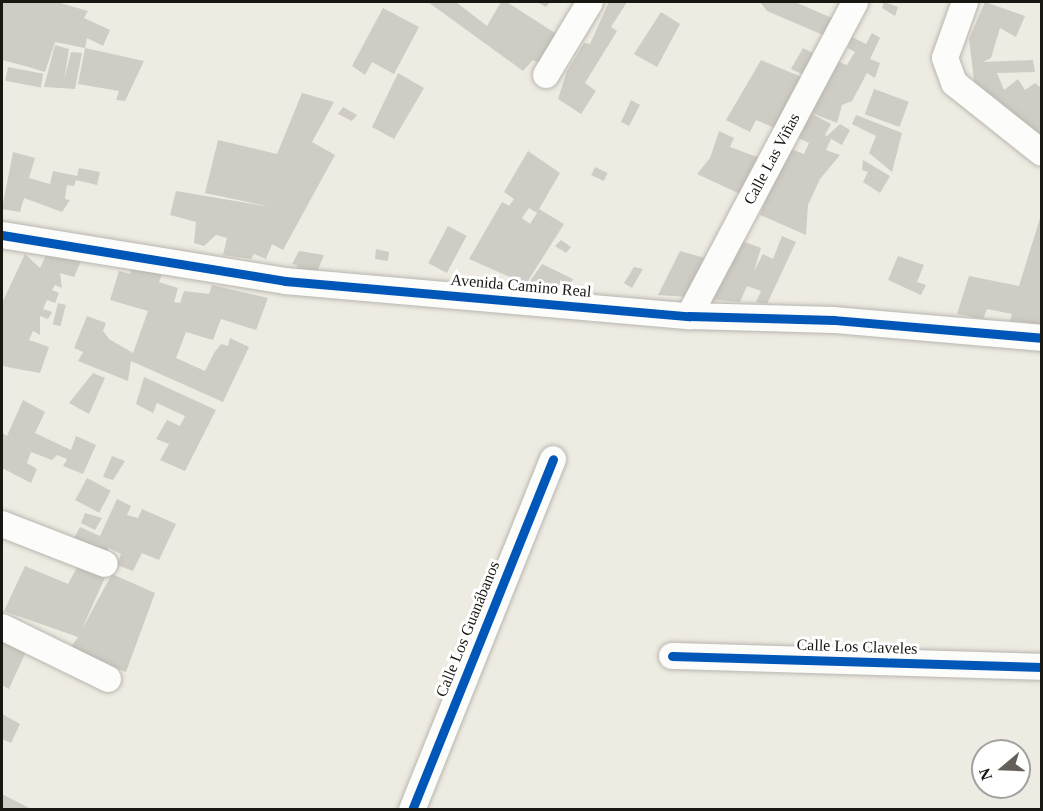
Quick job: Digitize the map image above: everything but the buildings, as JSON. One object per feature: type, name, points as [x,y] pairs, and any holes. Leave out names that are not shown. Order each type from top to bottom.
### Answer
[{"type":"street","points":[[546,75],[590,2]]},
{"type":"street","name":"Calle Las Viñas","points":[[689,316],[855,2]]},
{"type":"street","points":[[965,2],[945,58],[954,83],[1041,153]]},
{"type":"street","name":"Avenida Camino Real","points":[[2,235],[285,281],[689,316],[834,320],[1041,338]]},
{"type":"street","name":"Calle Los Guanábanos","points":[[412,810],[553,459]]},
{"type":"street","points":[[2,525],[105,564]]},
{"type":"street","points":[[2,627],[108,679]]},
{"type":"street","name":"Calle Los Claveles","points":[[672,656],[1041,667]]},
{"type":"cycle path","points":[[2,235],[285,281],[689,316],[834,320],[1042,338]]},
{"type":"cycle path","points":[[412,810],[553,459]]},
{"type":"cycle path","points":[[672,656],[1042,667]]}]
